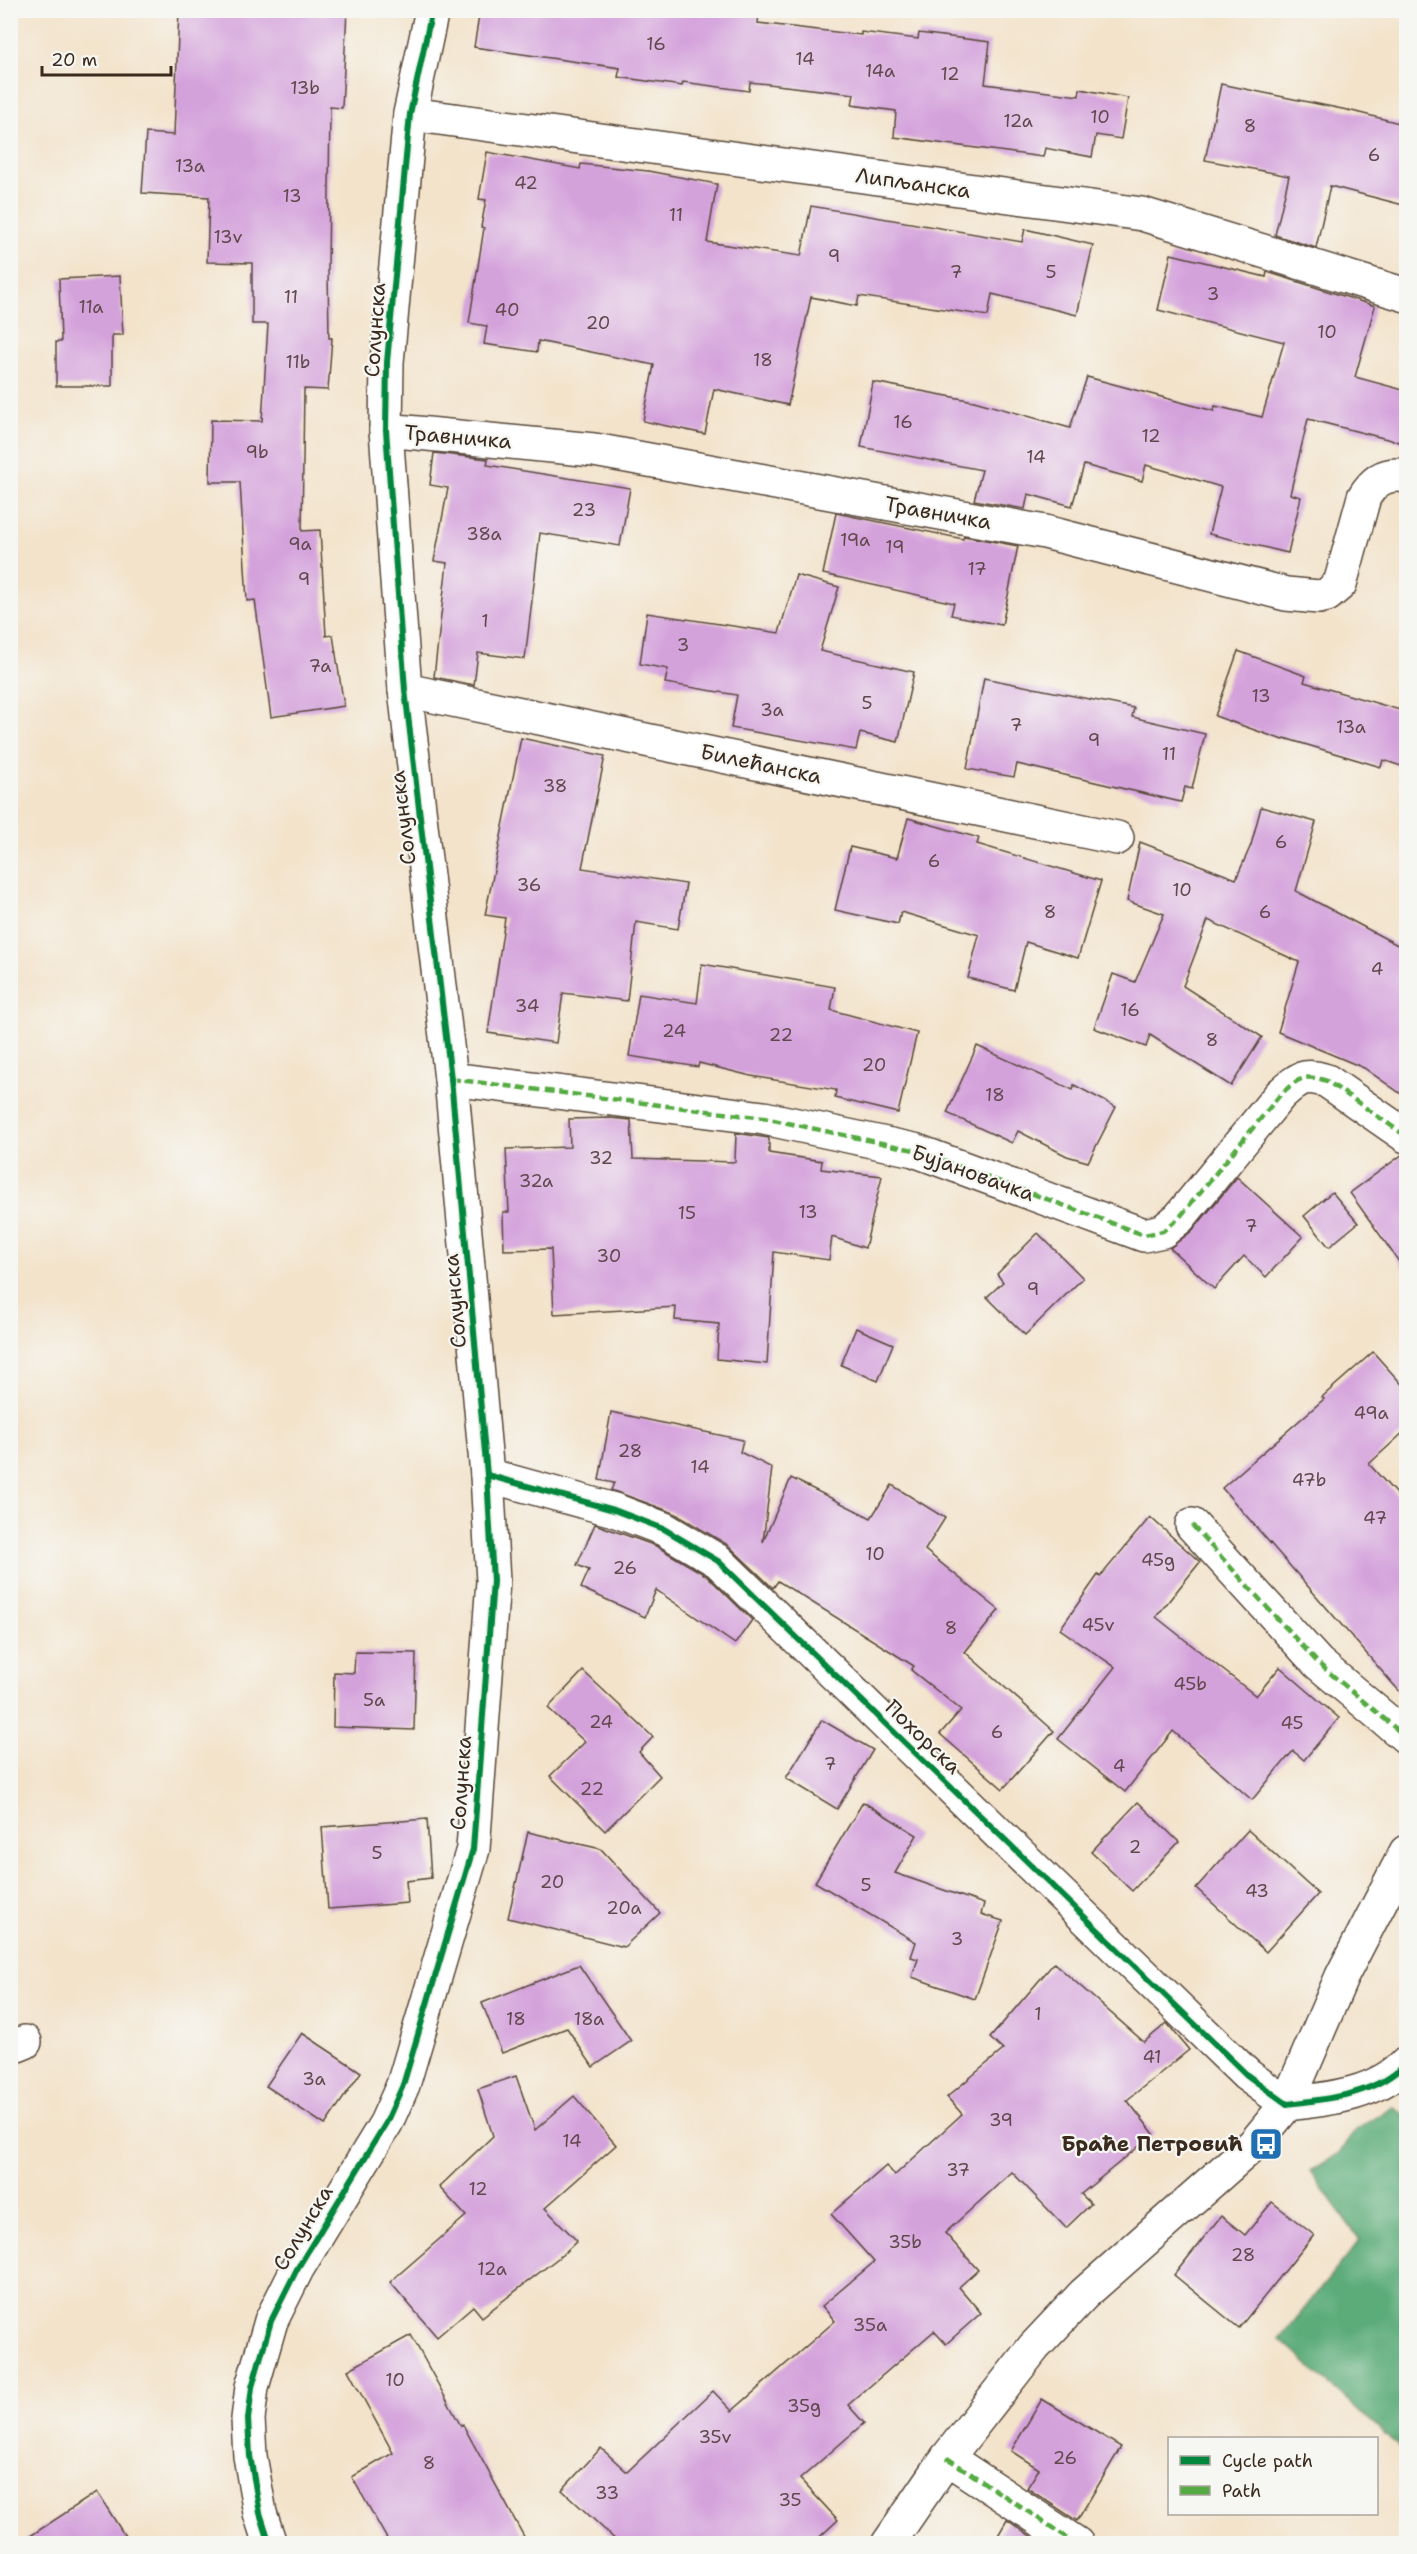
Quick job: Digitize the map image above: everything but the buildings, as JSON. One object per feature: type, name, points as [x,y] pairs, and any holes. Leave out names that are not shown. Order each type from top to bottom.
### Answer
[{"type":"street","name":"Солунска","points":[[270,2544],[260,2512],[250,2456],[248,2419],[252,2387],[271,2321],[297,2269],[386,2123],[403,2085],[473,1849],[493,1581],[487,1475],[451,1079],[405,690],[386,430],[387,362],[410,114],[432,10]]},
{"type":"street","name":"Липљанска","points":[[410,114],[1142,214],[1407,295]]},
{"type":"street","name":"Травничка","points":[[386,430],[594,450],[1044,532],[1286,594],[1318,597],[1327,595],[1340,584],[1365,497],[1372,484],[1395,475],[1407,476]]},
{"type":"street","name":"Билећанска","points":[[405,690],[1117,838]]},
{"type":"street","name":"Бујановачка","points":[[451,1079],[764,1118],[914,1150],[1144,1235],[1163,1231],[1179,1218],[1280,1095],[1297,1079],[1312,1076],[1327,1081],[1407,1136]]},
{"type":"street","name":"Похорска","points":[[487,1475],[615,1510],[664,1529],[718,1561],[1247,2075],[1287,2104]]},
{"type":"street","points":[[1192,1526],[1318,1663],[1407,1737]]},
{"type":"street","points":[[888,2544],[947,2458],[1034,2347],[1084,2294],[1254,2144],[1287,2104],[1342,1976],[1407,1852]]},
{"type":"street","points":[[1287,2104],[1326,2100],[1357,2092],[1385,2079],[1407,2063]]},
{"type":"street","points":[[947,2458],[1077,2544]]},
{"type":"green space","points":[[1393,2106],[1406,2117],[1406,2453],[1280,2339],[1360,2240],[1310,2171],[1339,2153],[1356,2130]]},
{"type":"marked path","points":[[451,1079],[764,1118],[914,1150],[1144,1235],[1163,1231],[1179,1218],[1280,1095],[1301,1079],[1312,1078],[1327,1081],[1406,1136]]},
{"type":"marked path","points":[[1192,1525],[1318,1663],[1406,1737]]},
{"type":"marked path","points":[[947,2458],[1077,2544]]},
{"type":"cycle path","points":[[270,2544],[260,2513],[250,2456],[248,2419],[252,2387],[271,2321],[297,2269],[386,2123],[403,2085],[473,1849],[493,1581],[487,1475],[451,1079],[405,690],[386,430],[387,362],[410,114],[432,10]]},
{"type":"cycle path","points":[[487,1475],[614,1510],[664,1529],[718,1561],[1247,2075],[1287,2104],[1351,2094],[1366,2089],[1394,2074],[1406,2063]]},
{"type":"place","name":"Браће Петровић","points":[[1266,2144]]}]
